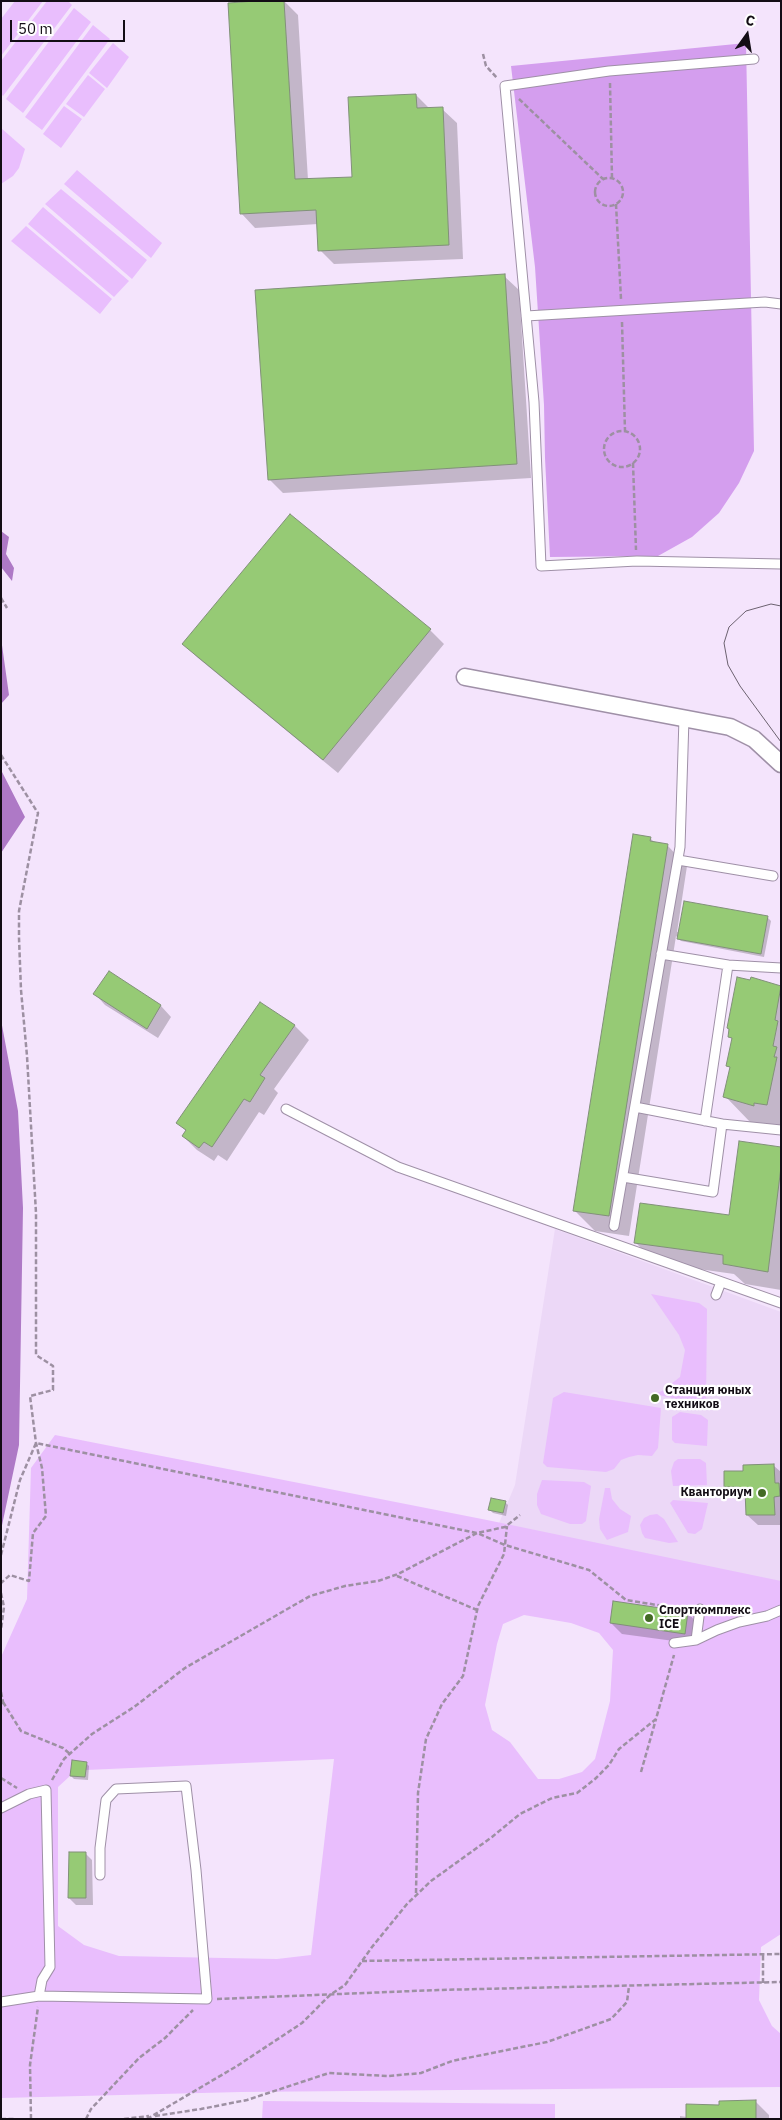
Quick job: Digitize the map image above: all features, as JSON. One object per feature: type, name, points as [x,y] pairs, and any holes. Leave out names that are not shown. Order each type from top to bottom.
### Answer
[{"type":"street","points":[[465,677],[730,727],[754,739],[781,764]]},
{"type":"lane","points":[[754,58],[610,71],[505,86],[534,402],[541,566],[637,561],[781,564]]},
{"type":"lane","points":[[526,316],[765,302],[781,304]]},
{"type":"lane","points":[[614,1226],[680,847],[684,718]]},
{"type":"lane","points":[[678,860],[773,876]]},
{"type":"lane","points":[[662,954],[728,965],[781,968]]},
{"type":"lane","points":[[705,1121],[728,965]]},
{"type":"lane","points":[[635,1107],[722,1124],[781,1130]]},
{"type":"lane","points":[[286,1109],[398,1167],[781,1303]]},
{"type":"lane","points":[[623,1177],[712,1192],[722,1124]]},
{"type":"lane","points":[[716,1296],[721,1282]]},
{"type":"lane","points":[[696,1640],[700,1610]]},
{"type":"lane","points":[[674,1643],[696,1640],[739,1622],[767,1616],[781,1610]]},
{"type":"lane","points":[[1,2002],[39,1996],[207,2000],[196,1870],[186,1786],[116,1789],[106,1800],[100,1848],[100,1875]]},
{"type":"lane","points":[[1,1808],[29,1794],[46,1790],[50,1967],[42,1980],[39,1996]]},
{"type":"path","points":[[482,54],[486,66],[505,86],[603,179]]},
{"type":"path","points":[[610,71],[612,178]]},
{"type":"path","points":[[612,178],[620,183],[622,196],[616,204],[607,206],[599,202],[595,194],[596,185],[603,179],[612,178]]},
{"type":"path","points":[[633,463],[622,467],[616,466],[606,458],[604,447],[608,436],[619,431],[625,431],[636,437],[640,448],[639,454],[633,463],[637,561]]},
{"type":"path","points":[[1,598],[7,608]]},
{"type":"path","points":[[1,754],[38,813],[19,912],[21,990],[27,1056],[36,1213],[36,1355],[53,1366],[53,1390],[30,1396],[36,1443],[42,1468],[46,1516],[33,1533],[28,1581],[10,1575],[1,1583]]},
{"type":"path","points":[[36,1443],[477,1533],[505,1545],[589,1570],[626,1600],[700,1610]]},
{"type":"path","points":[[1,1555],[20,1480],[36,1443]]},
{"type":"path","points":[[46,1790],[64,1760],[92,1734],[134,1708],[185,1668],[310,1596],[396,1575],[477,1533],[507,1526],[520,1515]]},
{"type":"path","points":[[416,1895],[418,1793],[426,1740],[442,1704],[463,1676],[477,1610],[504,1554],[507,1526]]},
{"type":"path","points":[[396,1575],[477,1610]]},
{"type":"path","points":[[1,1594],[4,1607],[1,1630]]},
{"type":"path","points":[[641,1772],[674,1655],[696,1640]]},
{"type":"path","points":[[1,1692],[2,1703],[21,1730],[63,1748],[70,1754]]},
{"type":"path","points":[[147,2119],[236,2066],[302,2023],[330,1995],[344,1985],[416,1895],[431,1881],[520,1814],[552,1798],[576,1793],[609,1765],[619,1748],[656,1719]]},
{"type":"path","points":[[763,1983],[764,1954]]},
{"type":"path","points":[[362,1961],[781,1954]]},
{"type":"path","points":[[86,2119],[91,2109],[139,2058],[165,2038],[190,2012],[207,2000],[781,1982]]},
{"type":"path","points":[[124,2119],[201,2109],[247,2100],[329,2073],[390,2076],[421,2072],[452,2061],[547,2042],[611,2019],[626,2002],[629,1986]]},
{"type":"path","points":[[31,2119],[30,2065],[39,1996]]},
{"type":"path","points":[[1,2118],[15,2119]]},
{"type":"shaded area","points":[[15,1],[43,1],[1,56],[1,19]]},
{"type":"shaded area","points":[[47,1],[68,1],[72,5],[3,96],[1,94],[1,61]]},
{"type":"shaded area","points":[[74,8],[91,22],[23,113],[6,99]]},
{"type":"shaded area","points":[[93,25],[110,39],[42,130],[25,117]]},
{"type":"shaded area","points":[[113,43],[129,57],[107,88],[89,73]]},
{"type":"shaded area","points":[[746,43],[754,451],[739,483],[719,513],[692,537],[658,556],[550,557],[544,405],[535,267],[511,66]]},
{"type":"shaded area","points":[[88,75],[105,89],[84,117],[66,104]]},
{"type":"shaded area","points":[[64,106],[82,119],[61,148],[43,134]]},
{"type":"shaded area","points":[[1,128],[25,149],[19,168],[13,176],[1,184]]},
{"type":"shaded area","points":[[77,170],[162,243],[151,258],[64,184]]},
{"type":"shaded area","points":[[61,189],[147,260],[132,279],[45,204]]},
{"type":"shaded area","points":[[43,207],[129,281],[114,297],[28,224]]},
{"type":"shaded area","points":[[26,226],[112,299],[100,314],[11,241]]},
{"type":"shaded area","points":[[1,531],[9,537],[6,554],[14,568],[12,581],[1,567]]},
{"type":"shaded area","points":[[1,638],[9,695],[1,704]]},
{"type":"shaded area","points":[[1,770],[25,817],[1,853]]},
{"type":"shaded area","points":[[1,1020],[18,1111],[23,1208],[19,1445],[1,1530]]},
{"type":"shaded area","name":"Станция юных техников","points":[[555,1229],[781,1312],[781,1592],[497,1528],[515,1485]]},
{"type":"shaded area","points":[[651,1294],[699,1303],[707,1309],[706,1405],[654,1394],[662,1391],[680,1377],[685,1350],[679,1335]]},
{"type":"shaded area","points":[[564,1392],[661,1408],[658,1448],[652,1456],[638,1455],[629,1457],[621,1460],[614,1469],[606,1472],[547,1467],[543,1463],[553,1398]]},
{"type":"shaded area","points":[[680,1412],[701,1415],[708,1420],[707,1446],[675,1443],[672,1440],[672,1417]]},
{"type":"shaded area","points":[[55,1435],[487,1520],[781,1581],[781,1934],[761,1947],[759,2000],[772,2026],[781,2034],[781,2087],[241,2092],[1,2098],[1,1657],[27,1599],[31,1468]],"holes":[[[524,1615],[571,1623],[599,1633],[613,1650],[610,1701],[595,1759],[582,1772],[559,1779],[538,1779],[510,1742],[492,1730],[485,1705],[497,1644],[503,1624]],[[334,1759],[311,1955],[277,1959],[119,1956],[84,1945],[58,1926],[58,1787],[70,1776],[85,1777],[86,1770]]]},
{"type":"shaded area","points":[[678,1459],[700,1459],[706,1463],[707,1485],[673,1486],[671,1471],[674,1462]]},
{"type":"shaded area","points":[[542,1480],[584,1482],[591,1486],[586,1521],[582,1524],[570,1524],[541,1514],[537,1505],[537,1494]]},
{"type":"shaded area","points":[[605,1488],[610,1488],[612,1499],[620,1509],[631,1516],[628,1532],[607,1540],[600,1529],[599,1519]]},
{"type":"shaded area","points":[[673,1500],[708,1503],[702,1529],[695,1534],[688,1533],[670,1503]]},
{"type":"shaded area","points":[[657,1514],[664,1519],[678,1542],[669,1543],[645,1538],[640,1525],[644,1518]]},
{"type":"shaded area","points":[[263,2101],[555,2104],[555,2119],[262,2119]]},
{"type":"building","points":[[284,1],[295,179],[352,177],[348,97],[416,94],[417,108],[443,107],[449,245],[318,251],[316,210],[240,214],[228,3]]},
{"type":"building","points":[[505,274],[517,464],[268,480],[255,290]]},
{"type":"building","points":[[290,514],[431,629],[323,760],[182,644]]},
{"type":"building","points":[[633,834],[651,837],[650,841],[668,844],[609,1216],[573,1211]]},
{"type":"building","points":[[684,901],[768,916],[761,954],[677,939]]},
{"type":"building","points":[[109,971],[161,1005],[147,1029],[93,994]]},
{"type":"building","points":[[737,977],[750,980],[751,977],[781,986],[775,1020],[778,1021],[773,1046],[777,1047],[774,1057],[777,1057],[767,1105],[754,1103],[754,1106],[723,1097],[730,1067],[726,1066],[732,1038],[728,1037],[729,1029],[727,1028]]},
{"type":"building","points":[[260,1002],[295,1025],[260,1075],[265,1078],[250,1102],[244,1099],[212,1147],[204,1142],[199,1148],[182,1136],[186,1130],[176,1123]]},
{"type":"building","points":[[739,1141],[781,1147],[781,1167],[768,1272],[723,1264],[723,1255],[634,1243],[640,1203],[729,1215]]},
{"type":"building","name":"Кванториум","points":[[774,1464],[775,1483],[779,1483],[780,1496],[774,1497],[775,1515],[746,1515],[745,1490],[740,1490],[739,1487],[724,1487],[724,1471],[743,1471],[743,1465]]},
{"type":"building","points":[[491,1498],[506,1501],[503,1513],[488,1510]]},
{"type":"building","name":"Спорткомплекс ICE","points":[[613,1601],[688,1612],[685,1634],[610,1623]]},
{"type":"building","points":[[72,1760],[87,1762],[85,1777],[70,1776]]},
{"type":"building","points":[[69,1852],[86,1852],[86,1898],[68,1898]]},
{"type":"building","points":[[756,2100],[756,2119],[686,2119],[686,2104],[719,2105],[719,2101]]},
{"type":"tram line","points":[[781,606],[771,604],[746,611],[729,627],[724,643],[728,665],[740,686],[781,742]]},
{"type":"place","name":"Станция юных техников","points":[[655,1398]]},
{"type":"place","name":"Кванториум","points":[[762,1493]]},
{"type":"place","name":"Спорткомплекс ICE","points":[[649,1618]]}]
